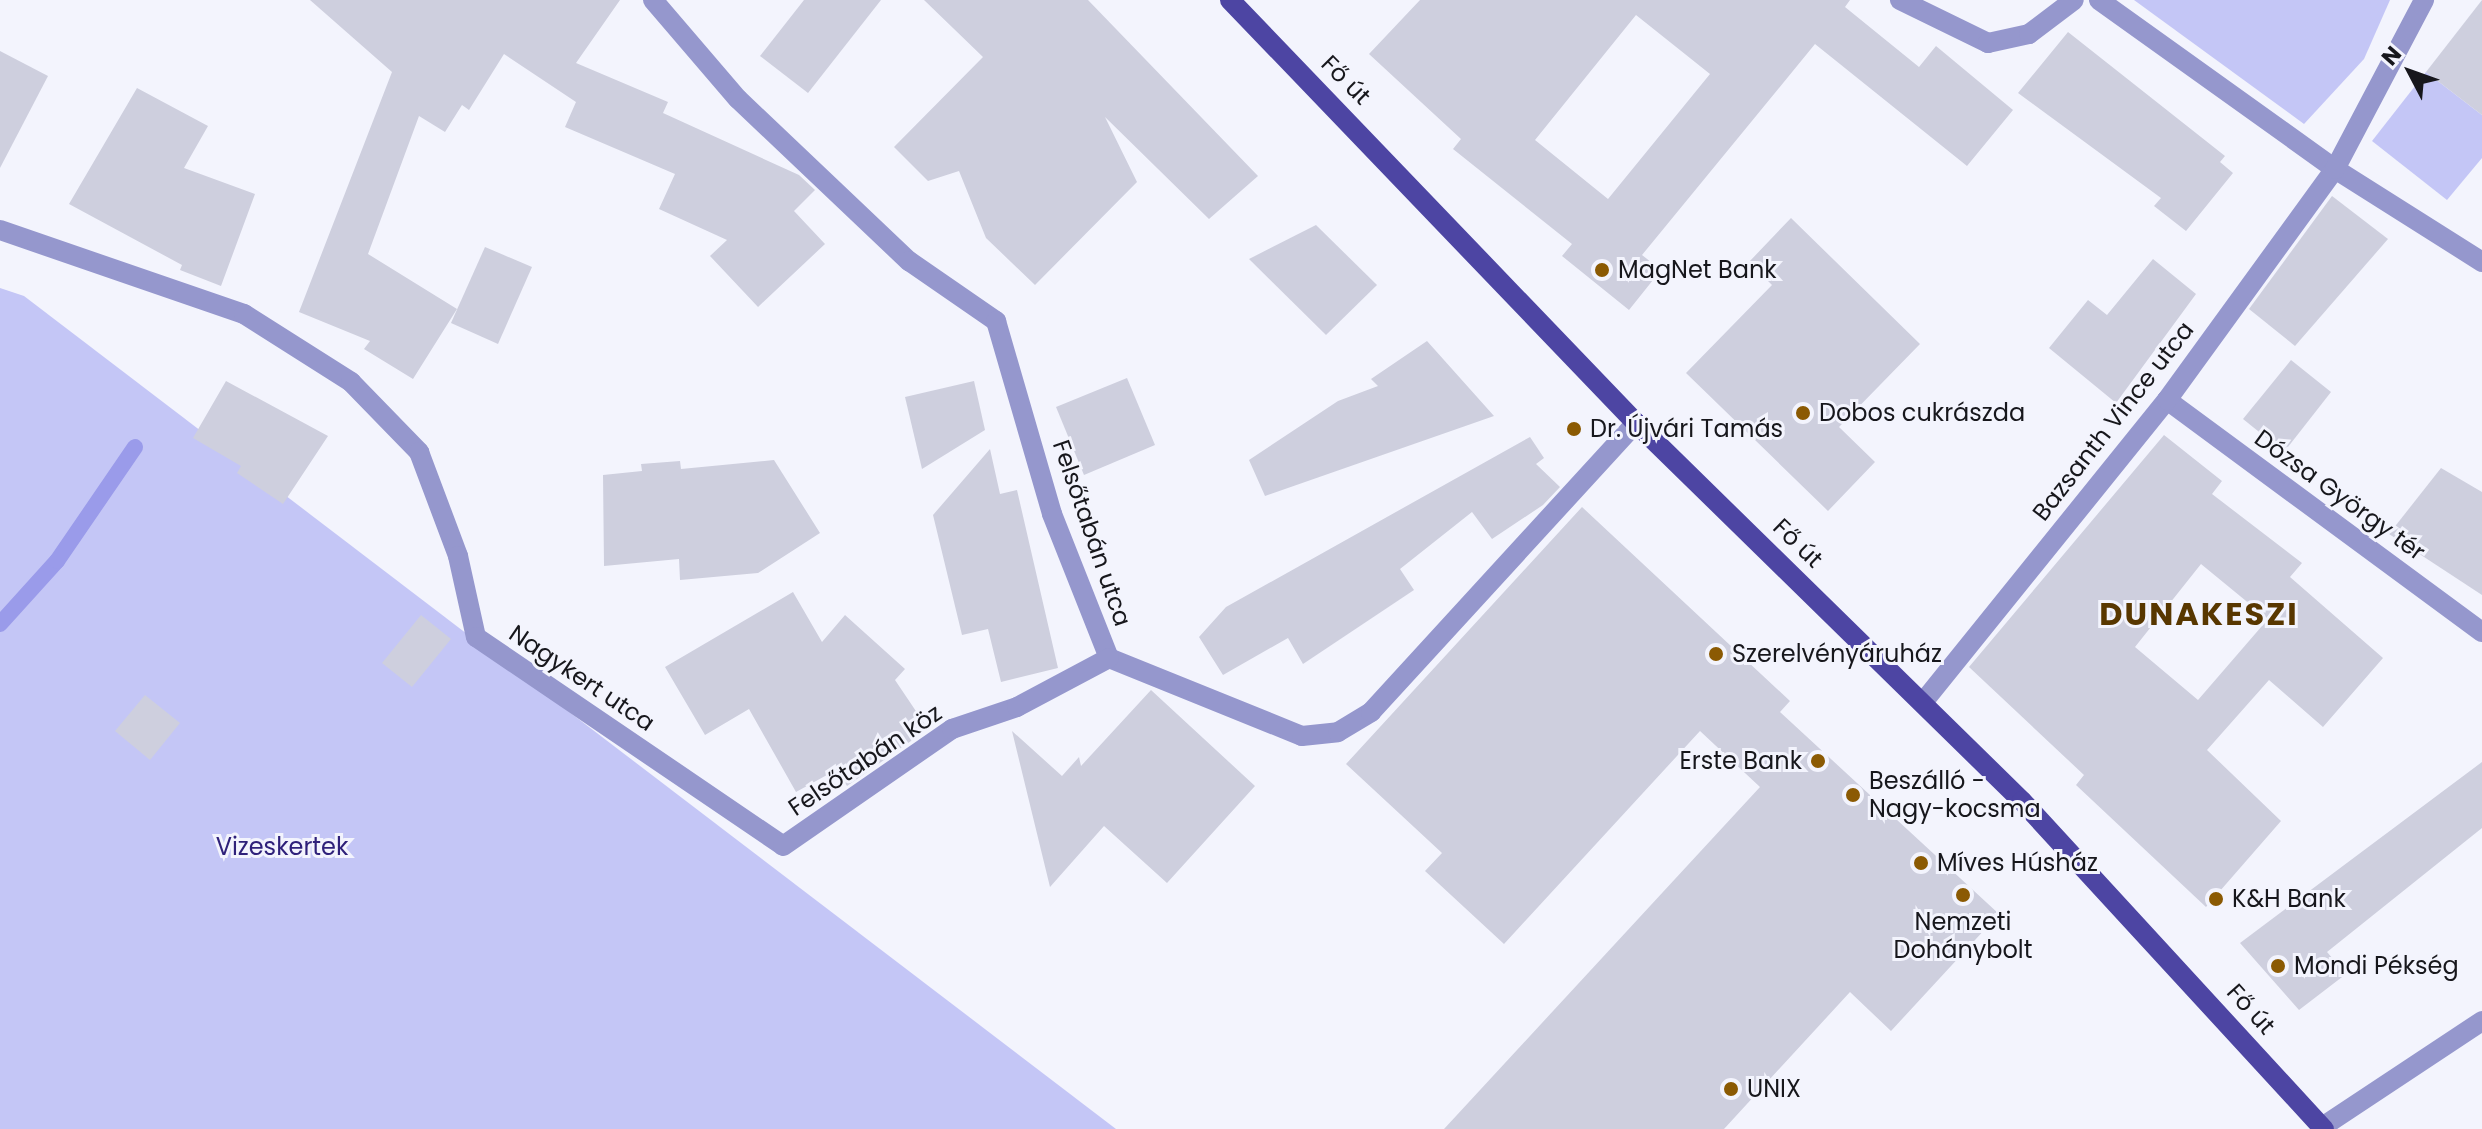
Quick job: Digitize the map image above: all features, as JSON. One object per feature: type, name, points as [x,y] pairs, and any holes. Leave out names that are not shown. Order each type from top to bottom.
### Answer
[{"type":"main road","name":"Fő út","points":[[1230,0],[1636,423],[1924,701],[2323,1128]]},
{"type":"street","name":"Felsőtabán utca","points":[[653,0],[738,99],[909,261],[996,321],[1052,514],[1109,658],[1302,736],[1338,732],[1371,712],[1636,423]]},
{"type":"street","points":[[1900,0],[1918,14],[1988,43],[2029,34],[2074,0]]},
{"type":"street","points":[[2099,0],[2335,169],[2482,262]]},
{"type":"street","name":"Bazsanth Vince utca","points":[[1924,701],[2167,400],[2335,169],[2424,0]]},
{"type":"street","name":"Nagykert utca","points":[[0,230],[244,314],[351,382],[419,452],[458,556],[476,637],[783,846]]},
{"type":"street","name":"Dózsa György tér","points":[[2167,400],[2482,632]]},
{"type":"street","name":"Felsőtabán köz","points":[[783,846],[952,729],[1017,707],[1109,658]]},
{"type":"street","points":[[2323,1128],[2482,1021]]},
{"type":"green space","points":[[2134,0],[2390,0],[2364,59],[2304,124]]},
{"type":"green space","points":[[2426,72],[2482,115],[2482,158],[2447,200],[2372,141]]},
{"type":"green space","name":"Vizeskertek","points":[[0,288],[24,296],[1116,1129],[0,1129]]},
{"type":"building","points":[[310,0],[620,0],[576,63],[668,102],[663,113],[799,175],[815,190],[794,211],[825,244],[758,307],[710,256],[727,240],[659,209],[675,174],[565,127],[576,102],[504,54],[469,110],[462,105],[445,132],[419,116],[368,254],[457,309],[413,379],[364,349],[370,341],[299,312],[392,72]]},
{"type":"building","points":[[804,0],[881,0],[808,93],[760,56]]},
{"type":"building","points":[[924,0],[1088,0],[1258,176],[1209,219],[1105,117],[1137,182],[1035,285],[986,238],[959,171],[928,181],[894,147],[983,57]]},
{"type":"building","points":[[1420,0],[1850,0],[1845,7],[1919,67],[1936,46],[2013,110],[1967,166],[1815,44],[1642,255],[1661,270],[1629,310],[1562,256],[1572,244],[1453,149],[1461,139],[1369,54]],"holes":[[[1636,15],[1710,74],[1608,199],[1535,140]]]},
{"type":"building","points":[[2482,0],[2482,115],[2426,72]]},
{"type":"building","points":[[2068,32],[2225,156],[2220,162],[2233,173],[2186,231],[2154,206],[2161,198],[2018,93]]},
{"type":"building","points":[[0,51],[48,76],[0,168]]},
{"type":"building","points":[[137,88],[208,126],[184,168],[255,194],[221,286],[180,270],[182,265],[69,204]]},
{"type":"building","points":[[2332,196],[2388,239],[2295,346],[2249,309]]},
{"type":"building","points":[[1791,218],[1920,344],[1839,427],[1875,462],[1828,511],[1686,373],[1772,285],[1749,262]]},
{"type":"building","points":[[1316,225],[1377,285],[1326,335],[1249,259]]},
{"type":"building","points":[[485,247],[532,267],[498,344],[451,323]]},
{"type":"building","points":[[2153,259],[2196,294],[2116,403],[2049,348],[2088,300],[2107,315]]},
{"type":"building","points":[[1427,341],[1494,416],[1265,496],[1249,460],[1338,401],[1378,386],[1371,379]]},
{"type":"building","points":[[2291,360],[2331,392],[2284,452],[2243,419]]},
{"type":"building","points":[[1127,378],[1155,445],[1084,475],[1056,407]]},
{"type":"building","points":[[226,381],[328,436],[283,504],[237,473],[241,466],[193,438]]},
{"type":"building","points":[[974,381],[985,430],[922,469],[905,397]]},
{"type":"building","points":[[2164,435],[2222,481],[2212,494],[2302,563],[2290,577],[2383,658],[2323,727],[2269,680],[2207,750],[2281,821],[2206,907],[2076,785],[2084,775],[1969,667]],"holes":[[[2201,564],[2268,619],[2198,700],[2135,647]]]},
{"type":"building","points":[[1530,437],[1544,458],[1536,464],[1560,487],[1543,505],[1492,539],[1472,512],[1400,569],[1414,590],[1303,664],[1288,638],[1223,675],[1199,637],[1226,607]]},
{"type":"building","points":[[990,449],[1000,494],[1017,490],[1058,668],[1001,682],[988,629],[962,635],[933,515]]},
{"type":"building","points":[[774,460],[820,533],[758,573],[680,580],[679,559],[604,566],[603,475],[642,471],[641,464],[680,461],[681,469]]},
{"type":"building","points":[[2441,468],[2482,492],[2482,595],[2389,534]]},
{"type":"building","points":[[1582,507],[1790,701],[1780,712],[1999,914],[1891,1031],[1850,992],[1724,1129],[1444,1129],[1760,787],[1700,731],[1504,944],[1425,871],[1442,853],[1346,764]]},
{"type":"building","points":[[793,592],[822,642],[845,615],[905,669],[895,680],[928,729],[847,786],[836,770],[796,792],[749,709],[705,735],[665,667]]},
{"type":"building","points":[[421,615],[451,639],[412,687],[382,663]]},
{"type":"building","points":[[1151,690],[1255,786],[1167,883],[1104,826],[1050,887],[1012,731],[1062,776],[1079,757],[1081,766]]},
{"type":"building","points":[[145,695],[180,723],[150,760],[115,731]]},
{"type":"building","points":[[2482,762],[2482,828],[2327,952],[2346,974],[2299,1010],[2240,943]]},
{"type":"waterway","points":[[0,624],[57,561],[135,447]]},
{"type":"place","name":"MagNet Bank","points":[[1602,270]]},
{"type":"place","name":"Dobos cukrászda","points":[[1803,413]]},
{"type":"place","name":"Dr. Újvári Tamás","points":[[1574,429]]},
{"type":"place","name":"Szerelvényáruház","points":[[1716,654]]},
{"type":"place","name":"Erste Bank","points":[[1818,761]]},
{"type":"place","name":"Beszálló - Nagy-kocsma","points":[[1853,795]]},
{"type":"place","name":"Míves Húsház","points":[[1921,863]]},
{"type":"place","name":"Nemzeti Dohánybolt","points":[[1963,895]]},
{"type":"place","name":"K&H Bank","points":[[2216,899]]},
{"type":"place","name":"Mondi Pékség","points":[[2278,966]]},
{"type":"place","name":"UNIX","points":[[1731,1089]]},
{"type":"district","name":"DUNAKESZI","points":[[2199,614]]}]
